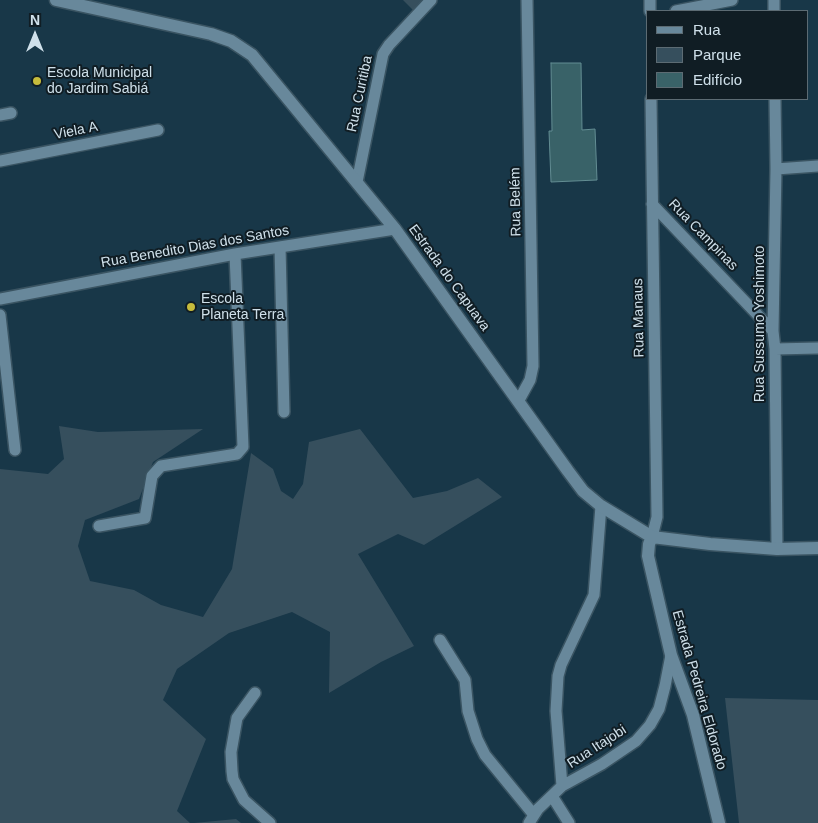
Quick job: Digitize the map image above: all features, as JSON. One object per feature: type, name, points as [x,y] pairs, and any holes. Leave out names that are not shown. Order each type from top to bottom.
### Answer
[{"type":"street","name":"Estrada do Capuava","points":[[56,0],[211,34],[231,41],[252,55],[395,228],[584,491],[601,506],[652,537],[778,549],[818,548]]},
{"type":"street","name":"Rua Curitiba","points":[[357,182],[383,54],[431,0]]},
{"type":"street","name":"Rua Belém","points":[[519,400],[530,380],[533,366],[527,0]]},
{"type":"street","points":[[681,10],[732,0]]},
{"type":"street","name":"Rua Manaus","points":[[651,100],[657,517],[652,537]]},
{"type":"street","name":"Rua Sussumo Yoshimoto","points":[[775,100],[776,169],[773,331],[775,349],[778,549]]},
{"type":"street","name":"Viela A","points":[[0,161],[158,130]]},
{"type":"street","points":[[776,169],[818,166]]},
{"type":"street","name":"Rua Campinas","points":[[652,204],[773,331]]},
{"type":"street","name":"Rua Benedito Dias dos Santos","points":[[0,299],[235,254],[395,228]]},
{"type":"street","points":[[280,247],[284,412]]},
{"type":"street","points":[[99,526],[145,518],[152,476],[161,466],[237,454],[243,447],[235,254]]},
{"type":"street","points":[[0,315],[15,450]]},
{"type":"street","points":[[775,349],[818,348]]},
{"type":"street","points":[[562,786],[556,711],[558,676],[561,665],[594,594],[601,506]]},
{"type":"street","name":"Estrada Pedreira Eldorado","points":[[652,537],[648,556],[671,655],[694,715],[719,823]]},
{"type":"street","points":[[440,640],[465,680],[468,711],[477,739],[485,755],[531,819]]},
{"type":"street","name":"Rua Itajobi","points":[[531,819],[538,809],[562,786],[602,764],[636,741],[650,725],[658,709],[665,686],[671,655]]},
{"type":"street","points":[[255,693],[237,718],[231,752],[232,771],[233,779],[244,800],[270,823]]},
{"type":"street","points":[[552,796],[569,823]]},
{"type":"green space","points":[[403,0],[425,0],[415,12]]},
{"type":"green space","points":[[59,426],[98,432],[203,429],[153,462],[139,499],[85,520],[78,546],[90,581],[134,590],[161,605],[203,617],[232,569],[251,453],[273,469],[281,491],[293,499],[303,484],[309,442],[360,429],[413,498],[447,491],[478,478],[502,497],[424,545],[398,534],[358,554],[414,646],[381,662],[329,693],[330,632],[292,612],[229,633],[177,669],[163,700],[206,739],[177,811],[190,823],[0,823],[0,469],[48,474],[64,459]]},
{"type":"green space","points":[[725,698],[818,700],[818,823],[739,823]]},
{"type":"green space","points":[[236,819],[241,823],[194,823]]},
{"type":"building","points":[[551,63],[581,63],[582,130],[595,129],[597,180],[551,182],[549,131],[552,131]]},
{"type":"place","name":"Escola Municipal do Jardim Sabiá","points":[[37,81]]},
{"type":"place","name":"Escola Planeta Terra","points":[[191,307]]}]
